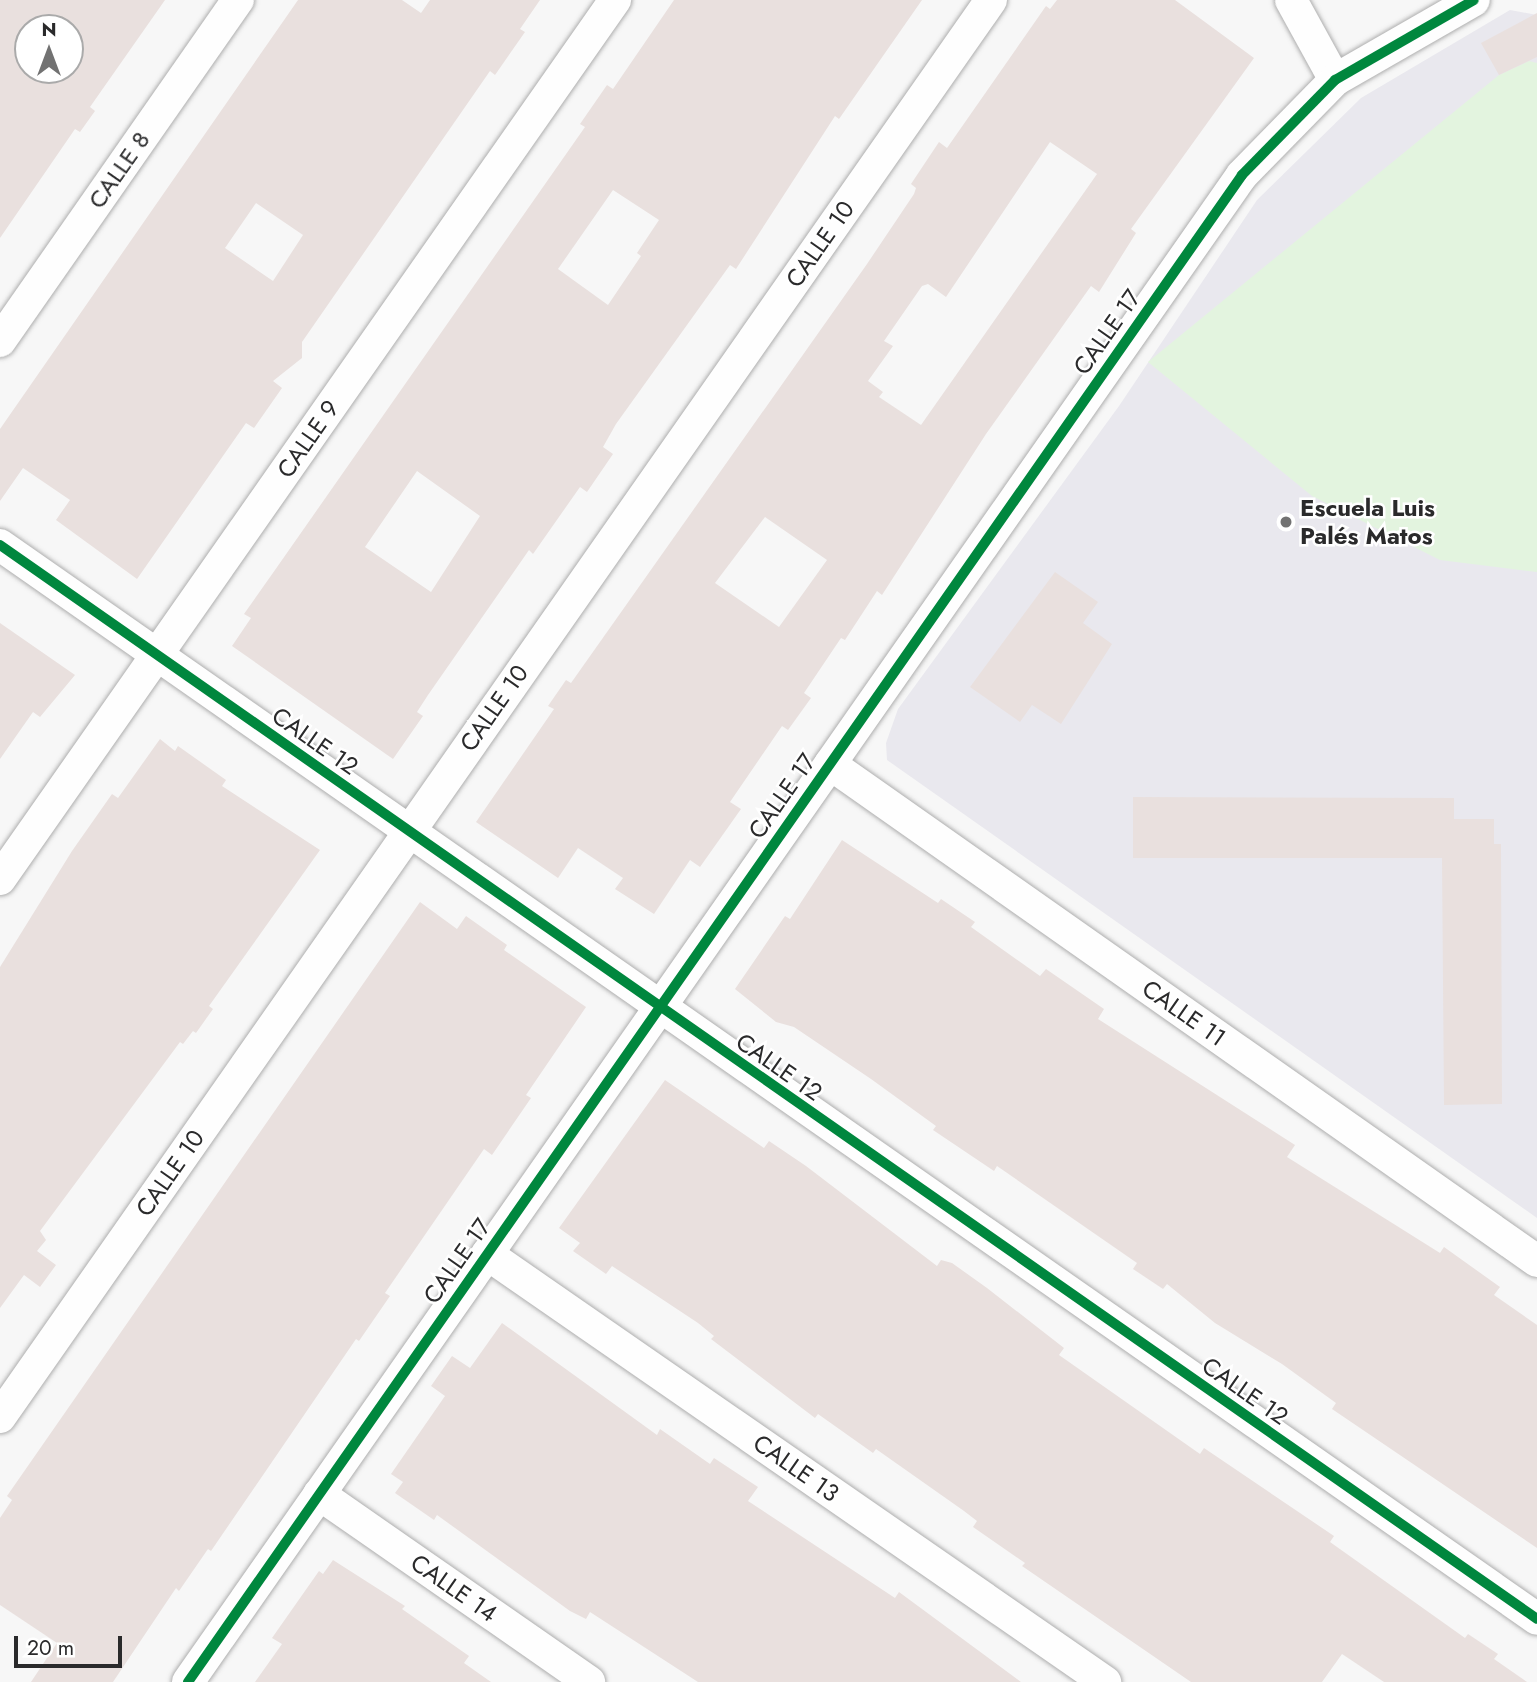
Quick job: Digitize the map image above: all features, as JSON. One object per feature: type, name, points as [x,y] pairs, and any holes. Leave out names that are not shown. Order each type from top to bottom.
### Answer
[{"type":"street","name":"CALLE 8","points":[[0,341],[238,0]]},
{"type":"street","name":"CALLE 9","points":[[0,878],[615,0]]},
{"type":"street","name":"CALLE 10","points":[[0,1418],[990,0]]},
{"type":"street","points":[[1291,0],[1335,80]]},
{"type":"street","name":"CALLE 17","points":[[188,1682],[1242,175],[1335,80],[1474,0]]},
{"type":"street","name":"CALLE 12","points":[[0,545],[659,1009],[1537,1619]]},
{"type":"street","name":"CALLE 11","points":[[830,764],[1537,1261]]},
{"type":"street","name":"CALLE 13","points":[[487,1254],[1105,1682]]},
{"type":"street","name":"CALLE 14","points":[[319,1494],[589,1682]]},
{"type":"shaded area","name":"Escuela Luis Palés Matos","points":[[1510,10],[1537,15],[1537,1218],[887,760],[886,743],[898,709],[1119,406],[1257,200],[1361,98]]},
{"type":"green space","points":[[1529,61],[1537,63],[1537,572],[1440,560],[1312,496],[1148,362],[1499,75]]},
{"type":"building","points":[[0,0],[165,0],[90,107],[95,111],[80,132],[75,129],[0,238]]},
{"type":"building","points":[[298,0],[402,0],[421,13],[430,0],[540,0],[520,29],[525,32],[495,75],[490,71],[302,342],[302,358],[273,381],[282,388],[254,428],[246,423],[137,579],[56,520],[70,500],[23,468],[0,501],[0,429]],"holes":[[[256,203],[303,235],[273,281],[225,248]]]},
{"type":"building","points":[[674,0],[922,0],[839,119],[835,116],[736,269],[730,265],[616,424],[603,447],[613,454],[587,492],[580,487],[533,554],[529,550],[428,695],[417,712],[423,716],[393,759],[232,646],[251,618],[244,614],[585,127],[580,124],[607,85],[613,89]],"holes":[[[613,190],[659,220],[637,253],[641,256],[608,305],[558,269]],[[417,471],[480,516],[431,592],[365,547]]]},
{"type":"building","points":[[1057,0],[1175,0],[1254,58],[1131,229],[1136,233],[1099,292],[1091,286],[986,434],[882,595],[877,591],[845,640],[841,638],[804,693],[811,698],[788,730],[782,726],[730,802],[741,809],[700,867],[690,860],[654,914],[615,889],[623,878],[578,848],[558,878],[476,822],[554,709],[548,706],[566,680],[571,683],[867,264],[914,194],[916,188],[911,184],[939,142],[947,148],[1046,6],[1050,9]],"holes":[[[1050,142],[1097,174],[921,425],[879,397],[883,392],[868,381],[893,346],[884,341],[922,286],[928,284],[946,297]],[[765,517],[827,560],[779,627],[715,583]]]},
{"type":"building","points":[[1537,13],[1537,57],[1499,75],[1481,43]]},
{"type":"building","points":[[1055,572],[1098,602],[1083,623],[1112,644],[1061,724],[1032,705],[1020,722],[970,687]]},
{"type":"building","points":[[0,623],[75,675],[40,717],[33,712],[0,759]]},
{"type":"building","points":[[160,739],[175,751],[178,746],[226,780],[222,786],[320,850],[209,1006],[213,1009],[196,1033],[193,1031],[183,1044],[180,1042],[40,1231],[46,1240],[37,1251],[56,1265],[40,1287],[24,1275],[0,1308],[0,967],[72,851],[112,794],[118,798]]},
{"type":"building","points":[[1133,797],[1454,798],[1454,819],[1494,819],[1494,844],[1501,844],[1502,1104],[1444,1105],[1442,858],[1133,858]]},
{"type":"building","points":[[842,840],[938,903],[941,899],[975,922],[971,927],[1040,976],[1046,969],[1104,1009],[1098,1019],[1295,1145],[1287,1157],[1440,1253],[1444,1247],[1500,1287],[1494,1295],[1537,1325],[1537,1548],[1332,1409],[1336,1403],[1282,1364],[1215,1323],[1167,1284],[1163,1289],[1133,1269],[1137,1263],[997,1166],[994,1171],[933,1130],[936,1126],[871,1079],[794,1027],[776,1022],[735,989],[785,916],[790,919]]},
{"type":"building","points":[[420,902],[457,929],[466,916],[507,945],[504,950],[586,1007],[526,1095],[531,1098],[492,1155],[484,1149],[385,1293],[390,1296],[359,1341],[356,1339],[211,1551],[208,1549],[179,1591],[176,1588],[113,1682],[31,1682],[57,1643],[0,1605],[0,1518],[12,1500],[7,1496]]},
{"type":"building","points":[[665,1080],[764,1148],[769,1141],[806,1166],[937,1266],[941,1260],[952,1263],[1064,1348],[1059,1355],[1200,1454],[1204,1448],[1334,1536],[1330,1542],[1465,1638],[1468,1634],[1498,1654],[1494,1659],[1527,1682],[1384,1682],[1342,1654],[1322,1682],[1191,1682],[1022,1566],[1025,1563],[973,1527],[977,1521],[964,1511],[876,1449],[873,1453],[818,1414],[815,1418],[711,1339],[714,1336],[698,1323],[612,1266],[606,1274],[573,1251],[580,1243],[559,1228]]},
{"type":"building","points":[[502,1323],[657,1435],[660,1429],[710,1464],[714,1458],[758,1487],[748,1501],[895,1598],[899,1592],[1021,1682],[698,1682],[590,1612],[586,1619],[570,1611],[437,1515],[434,1520],[395,1493],[403,1482],[391,1474],[445,1396],[431,1386],[452,1356],[470,1368]]},
{"type":"building","points":[[333,1560],[405,1606],[402,1609],[469,1656],[464,1663],[491,1682],[255,1682],[282,1644],[272,1638],[319,1571],[323,1574]]},
{"type":"cycle path","points":[[188,1682],[1242,175],[1335,80],[1474,0]]},
{"type":"cycle path","points":[[0,545],[1537,1619]]},
{"type":"place","name":"Escuela Luis Palés Matos","points":[[1286,522]]}]
